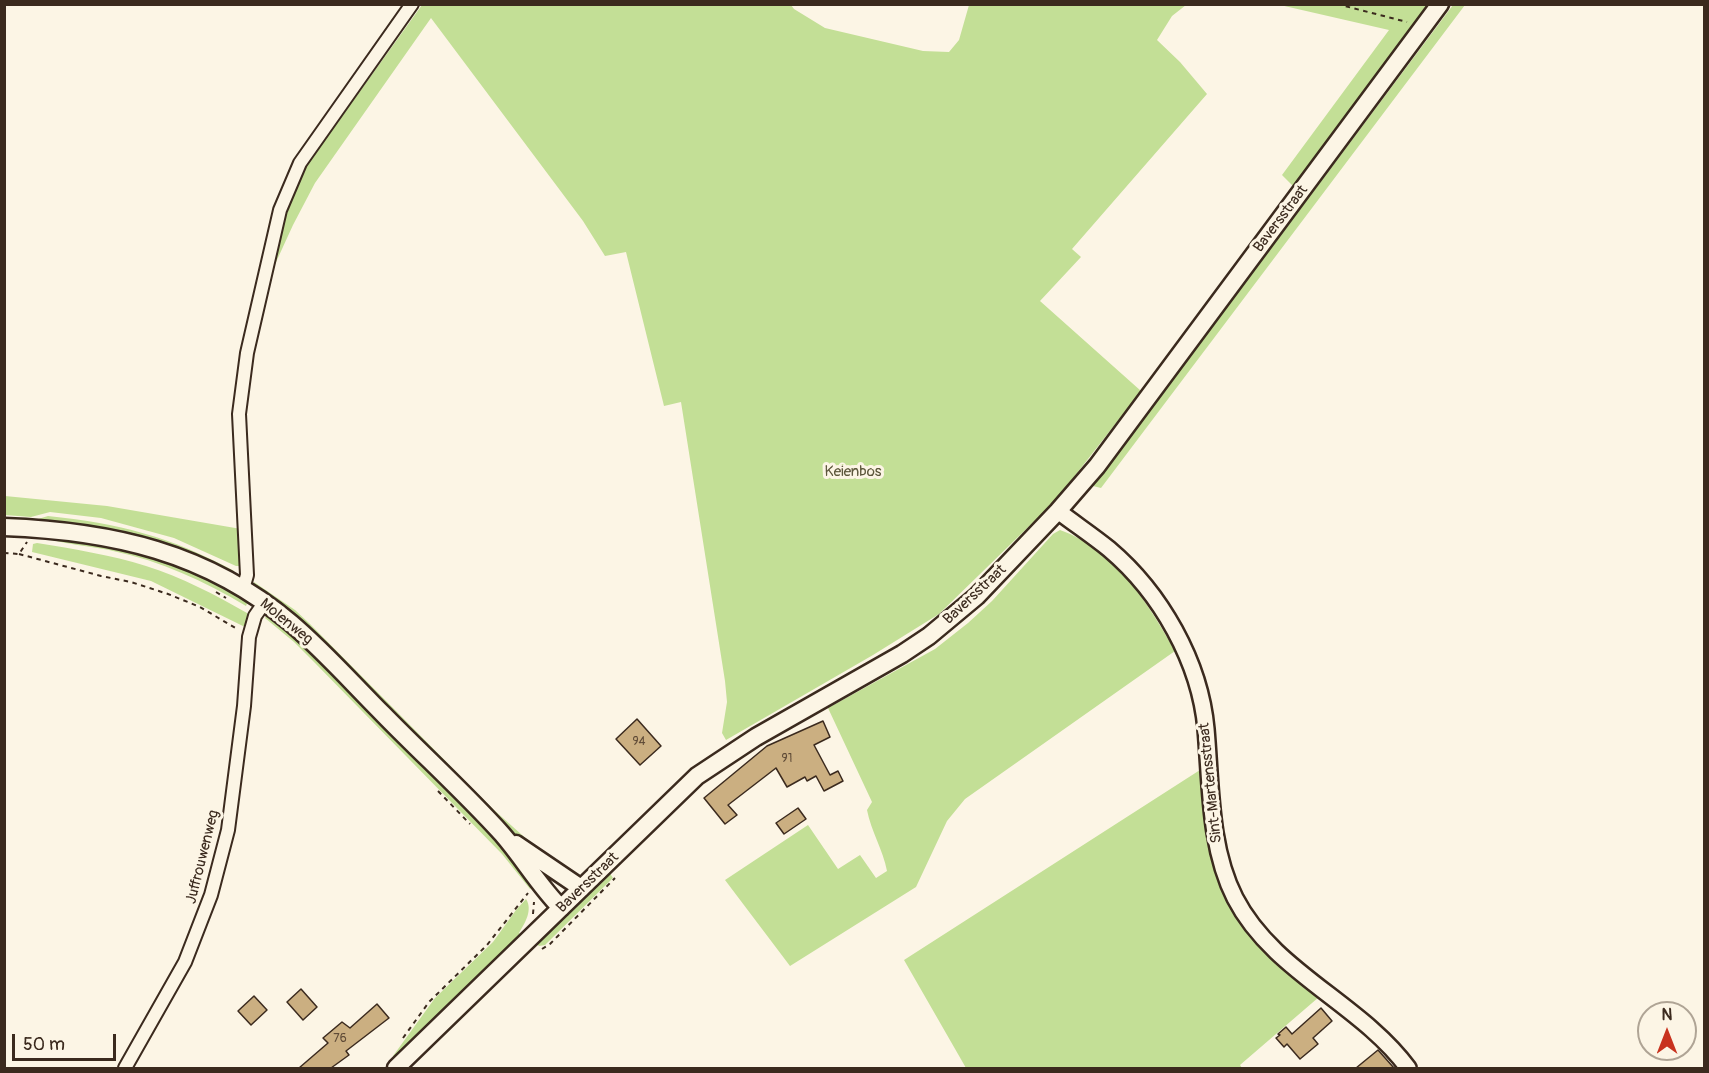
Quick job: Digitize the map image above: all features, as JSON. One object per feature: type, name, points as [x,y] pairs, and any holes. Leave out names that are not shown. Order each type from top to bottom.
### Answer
[{"type":"main road","name":"Baversstraat","points":[[396,1068],[697,776],[756,736],[902,654],[952,619],[977,596],[1058,511],[1097,466],[1440,4]]},
{"type":"main road","name":"Molenweg","points":[[4,527],[90,534],[143,545],[181,558],[243,589],[264,603],[313,643],[503,835],[561,908]]},
{"type":"main road","name":"Molenweg","points":[[503,835],[581,888]]},
{"type":"street","points":[[243,589],[247,575],[239,414],[254,322],[280,210],[300,164],[412,4]]},
{"type":"street","name":"Sint-Martensstraat","points":[[1058,511],[1110,550],[1143,583],[1171,624],[1183,649],[1200,693],[1206,727],[1209,782],[1219,855],[1234,896],[1243,912],[1266,941],[1373,1030],[1408,1068]]},
{"type":"street","name":"Juffrouwenweg","points":[[125,1068],[185,962],[211,895],[228,831],[244,706],[249,637],[255,616],[264,603]]},
{"type":"path","points":[[1338,4],[1424,27]]},
{"type":"path","points":[[19,554],[29,537],[29,528]]},
{"type":"path","points":[[4,553],[19,554],[131,582],[168,594],[200,607],[249,637]]},
{"type":"path","points":[[217,592],[226,598]]},
{"type":"path","points":[[435,788],[477,831]]},
{"type":"path","points":[[541,950],[550,944],[616,876]]},
{"type":"path","points":[[398,1045],[429,1002],[487,945],[530,891],[534,902],[532,918]]},
{"type":"green space","name":"Keienbos","points":[[422,5],[791,5],[825,28],[923,51],[949,52],[959,40],[969,5],[1186,5],[1172,16],[1157,40],[1180,62],[1207,94],[1072,249],[1081,257],[1040,301],[1141,391],[1056,500],[939,614],[726,740],[722,733],[727,702],[725,681],[681,402],[664,406],[626,252],[605,256],[583,221],[431,18],[315,183],[266,284],[283,214],[299,176]]},
{"type":"green space","points":[[1280,5],[1428,5],[1293,186],[1282,175],[1389,30]]},
{"type":"green space","points":[[1453,5],[1465,5],[1101,488],[1093,486]]},
{"type":"green space","points":[[5,496],[107,506],[241,529],[242,562],[236,566],[174,538],[101,518],[50,512],[31,517],[5,515]]},
{"type":"green space","points":[[48,516],[98,523],[144,533],[189,549],[234,571],[229,572],[180,551],[135,536],[88,526],[35,520]]},
{"type":"green space","points":[[1060,530],[1098,550],[1114,564],[1141,596],[1175,651],[965,799],[947,821],[916,887],[790,966],[725,880],[808,825],[838,869],[860,855],[876,878],[887,871],[867,810],[872,802],[828,708],[935,649],[992,601],[1053,534]]},
{"type":"green space","points":[[41,536],[124,548],[156,557],[204,577],[248,601],[246,606],[198,580],[148,560]]},
{"type":"green space","points":[[33,544],[106,555],[159,570],[210,593],[247,613],[250,617],[245,627],[151,581],[32,552]]},
{"type":"green space","points":[[254,582],[295,610],[310,624],[494,810],[531,843],[557,861],[555,865],[506,829],[253,587]]},
{"type":"green space","points":[[267,615],[300,642],[495,840],[533,886],[530,889],[502,854],[294,642],[265,618]]},
{"type":"green space","points":[[1200,770],[1215,869],[1231,908],[1251,935],[1281,966],[1319,997],[1240,1065],[1242,1068],[966,1068],[904,960]]},
{"type":"green space","points":[[609,872],[613,878],[545,945],[539,946],[536,943]]},
{"type":"green space","points":[[526,899],[529,908],[526,921],[519,933],[523,936],[396,1058],[393,1056],[435,998],[493,942]]},
{"type":"building","points":[[637,719],[661,746],[640,765],[616,739]]},
{"type":"building","points":[[823,721],[830,737],[814,745],[830,775],[838,771],[843,781],[824,791],[816,776],[807,781],[805,777],[787,787],[776,768],[728,805],[737,815],[725,824],[704,798],[767,746]]},
{"type":"building","points":[[798,808],[806,819],[784,834],[776,823]]},
{"type":"building","points":[[301,989],[317,1007],[303,1020],[287,1002]]},
{"type":"building","points":[[254,996],[267,1010],[251,1025],[238,1011]]},
{"type":"building","points":[[377,1004],[389,1018],[346,1051],[349,1055],[331,1068],[299,1068],[328,1043],[323,1038],[342,1022],[350,1028]]},
{"type":"building","points":[[1321,1008],[1332,1021],[1313,1038],[1318,1044],[1300,1059],[1287,1044],[1284,1047],[1276,1038],[1286,1027],[1292,1034]]},
{"type":"building","points":[[1378,1050],[1394,1068],[1356,1068]]}]
